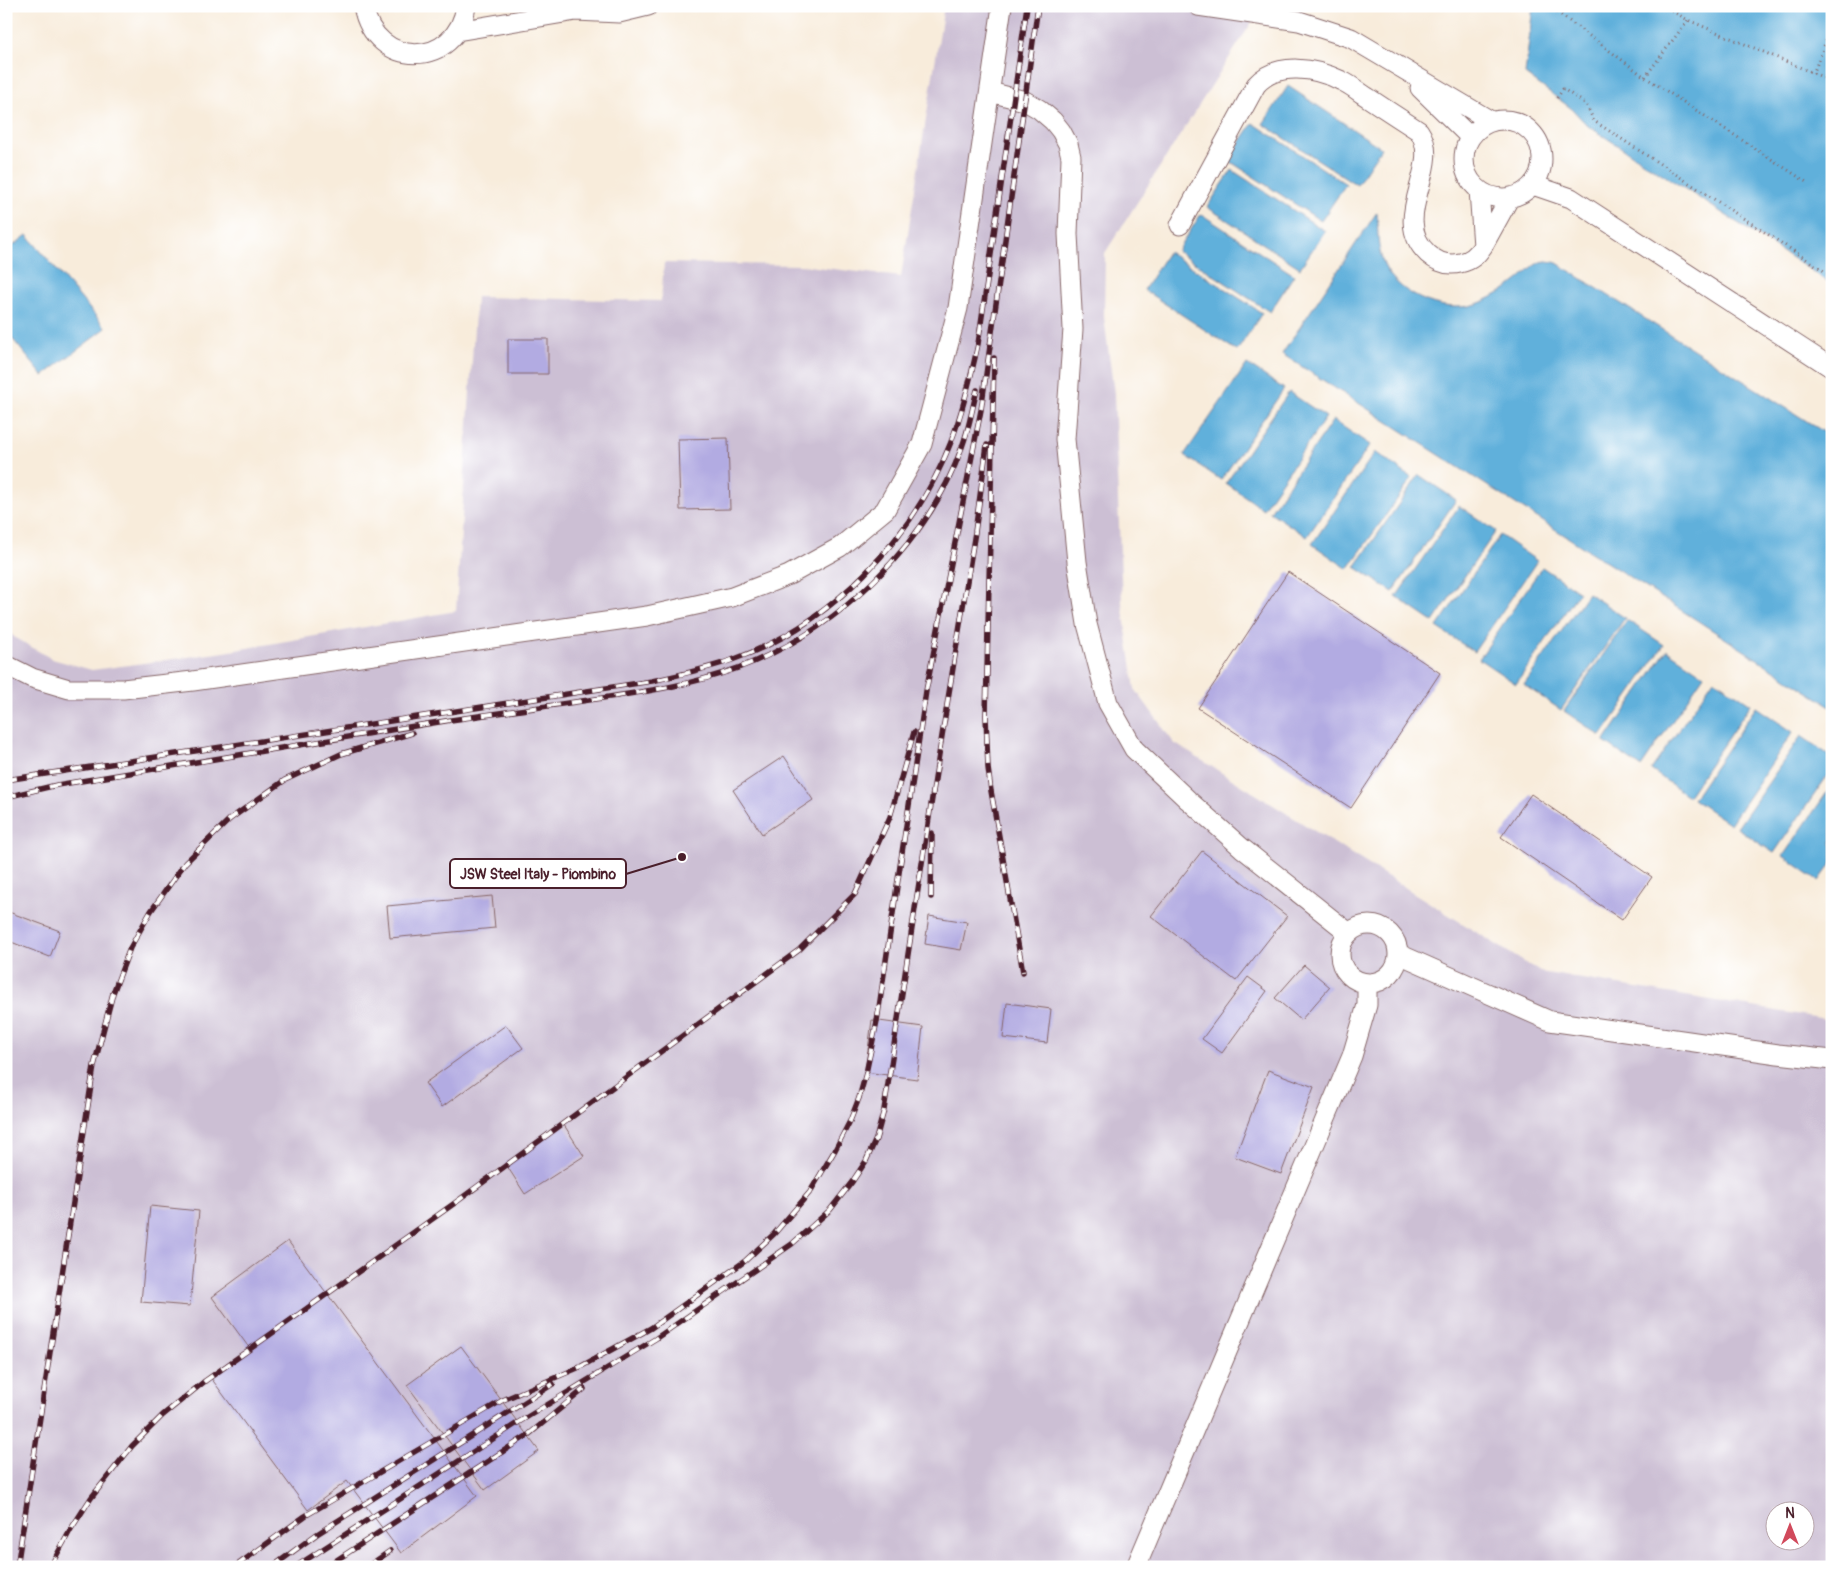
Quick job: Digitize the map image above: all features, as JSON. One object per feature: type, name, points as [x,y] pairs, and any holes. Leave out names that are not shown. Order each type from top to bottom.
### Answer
[{"type":"street","points":[[363,6],[365,19],[372,33],[384,44],[397,51],[413,54],[428,52],[442,46],[454,36],[462,22],[466,6]]},
{"type":"street","points":[[556,6],[576,11],[619,13],[648,6]]},
{"type":"street","points":[[6,665],[32,678],[69,689],[123,689],[193,682],[646,616],[732,597],[789,575],[840,547],[885,510],[922,444],[958,308],[1002,6]]},
{"type":"street","points":[[1198,6],[1299,21],[1351,38],[1491,121]]},
{"type":"street","points":[[457,31],[576,11]]},
{"type":"street","points":[[1399,67],[1470,138]]},
{"type":"street","points":[[1180,225],[1256,85],[1263,76],[1286,69],[1326,74],[1342,81],[1419,131],[1424,145],[1424,159],[1412,217],[1414,233],[1422,248],[1431,257],[1442,263],[1453,265],[1465,262],[1478,255],[1510,197]]},
{"type":"street","points":[[990,92],[1025,101],[1054,121],[1068,144],[1071,157],[1068,234],[1072,329],[1065,439],[1077,562],[1087,624],[1108,703],[1134,749],[1141,756],[1242,848],[1349,933]]},
{"type":"street","points":[[1513,120],[1524,125],[1539,142],[1542,152],[1540,172],[1533,185],[1524,192],[1510,197],[1489,196],[1471,182],[1466,171],[1464,160],[1465,148],[1470,138],[1476,130],[1491,121],[1513,120]]},
{"type":"street","points":[[1542,164],[1571,198]]},
{"type":"street","points":[[1533,185],[1571,198],[1832,368]]},
{"type":"street","points":[[1479,190],[1482,246]]},
{"type":"street","points":[[1367,925],[1376,926],[1392,936],[1397,944],[1399,954],[1393,972],[1377,982],[1367,983],[1358,981],[1350,976],[1340,959],[1343,940],[1357,927],[1367,925]]},
{"type":"street","points":[[1399,954],[1550,1021],[1832,1060]]},
{"type":"street","points":[[1136,1567],[1352,1056],[1367,1005],[1367,983]]},
{"type":"path","points":[[1548,6],[1644,77],[1808,183]]},
{"type":"path","points":[[1663,6],[1688,20],[1832,81]]},
{"type":"path","points":[[1644,77],[1688,20]]},
{"type":"path","points":[[1813,74],[1832,26]]},
{"type":"path","points":[[1557,98],[1563,89],[1586,104],[1594,121],[1832,276]]},
{"type":"shaded area","points":[[944,6],[1259,6],[1259,11],[1105,253],[1104,317],[1114,393],[1122,603],[1135,689],[1174,743],[1540,972],[1832,1020],[1832,1567],[6,1567],[6,629],[14,637],[52,659],[92,670],[225,652],[456,611],[476,297],[661,301],[664,263],[800,265],[901,277]]},
{"type":"water","points":[[1533,6],[1832,6],[1832,284],[1588,126],[1572,109],[1525,74]]},
{"type":"water","points":[[1288,86],[1381,148],[1357,185],[1263,124]]},
{"type":"water","points":[[1253,123],[1346,184],[1321,221],[1228,160]]},
{"type":"water","points":[[1232,170],[1325,231],[1300,268],[1207,207]]},
{"type":"water","points":[[1377,212],[1379,246],[1384,265],[1391,276],[1413,295],[1441,305],[1469,306],[1482,302],[1501,292],[1538,263],[1546,261],[1557,263],[1832,437],[1832,707],[1282,354]]},
{"type":"water","points":[[1201,214],[1294,275],[1270,312],[1177,251]]},
{"type":"water","points":[[27,235],[106,328],[43,376],[6,331],[6,251]]},
{"type":"water","points":[[1168,252],[1262,313],[1237,351],[1144,290]]},
{"type":"water","points":[[1247,364],[1284,389],[1221,480],[1184,455]]},
{"type":"water","points":[[1289,392],[1326,417],[1263,509],[1226,483]]},
{"type":"water","points":[[1333,420],[1370,445],[1307,537],[1270,512]]},
{"type":"water","points":[[1375,452],[1412,478],[1348,569],[1312,544]]},
{"type":"water","points":[[1419,475],[1456,500],[1393,592],[1355,567]]},
{"type":"water","points":[[1459,506],[1496,531],[1433,622],[1396,597]]},
{"type":"water","points":[[1500,535],[1537,561],[1474,652],[1437,627]]},
{"type":"water","points":[[1542,567],[1579,592],[1516,684],[1479,659]]},
{"type":"water","points":[[1588,593],[1625,618],[1561,710],[1524,685]]},
{"type":"water","points":[[1627,620],[1664,645],[1601,736],[1564,711]]},
{"type":"water","points":[[1667,650],[1704,675],[1641,767],[1604,742]]},
{"type":"water","points":[[1714,679],[1751,704],[1688,796],[1651,770]]},
{"type":"water","points":[[1756,707],[1793,732],[1730,824],[1693,799]]},
{"type":"water","points":[[1801,736],[1832,757],[1832,769],[1774,853],[1737,828]]},
{"type":"water","points":[[1832,785],[1832,863],[1819,881],[1783,856]]},
{"type":"building","points":[[508,339],[548,339],[548,374],[508,374]]},
{"type":"building","points":[[728,438],[730,509],[680,510],[678,439]]},
{"type":"building","points":[[1288,572],[1440,673],[1351,808],[1198,708]]},
{"type":"building","points":[[784,756],[813,800],[762,834],[733,790]]},
{"type":"building","points":[[1531,794],[1652,877],[1622,920],[1501,837]]},
{"type":"building","points":[[1202,851],[1287,916],[1236,981],[1151,916]]},
{"type":"building","points":[[492,896],[495,928],[390,938],[387,906]]},
{"type":"building","points":[[6,911],[60,931],[50,957],[6,940]]},
{"type":"building","points":[[929,916],[967,922],[961,950],[925,944]]},
{"type":"building","points":[[1304,965],[1330,987],[1301,1020],[1275,998]]},
{"type":"building","points":[[1248,977],[1267,991],[1222,1053],[1202,1039]]},
{"type":"building","points":[[1007,1003],[1051,1009],[1047,1043],[1003,1038]]},
{"type":"building","points":[[872,1020],[923,1027],[917,1079],[865,1072]]},
{"type":"building","points":[[506,1025],[523,1048],[442,1107],[425,1083]]},
{"type":"building","points":[[1268,1070],[1314,1087],[1281,1174],[1235,1157]]},
{"type":"building","points":[[564,1125],[584,1156],[525,1194],[505,1163]]},
{"type":"building","points":[[150,1206],[199,1211],[190,1306],[141,1302]]},
{"type":"building","points":[[288,1241],[477,1496],[401,1553],[347,1481],[308,1510],[211,1378],[250,1349],[212,1297]]},
{"type":"building","points":[[461,1346],[539,1451],[485,1490],[407,1385]]},
{"type":"railway","points":[[6,780],[652,681],[732,660],[768,645],[802,625],[835,601],[864,574],[891,544],[915,512],[935,478],[959,418],[978,344],[1027,6]]},
{"type":"railway","points":[[236,1566],[305,1516],[503,1400],[580,1367],[651,1328],[745,1261],[774,1234],[810,1192],[850,1121],[866,1073],[877,1021],[926,691],[981,410],[1038,6]]},
{"type":"railway","points":[[994,358],[986,716],[988,768],[1023,972]]},
{"type":"railway","points":[[6,797],[57,785],[353,736],[650,691],[703,679],[738,668],[774,652],[809,632],[843,608],[874,581],[902,551],[926,518],[946,483],[962,447],[977,390]]},
{"type":"railway","points":[[936,773],[975,532],[987,445]]},
{"type":"railway","points":[[52,1567],[71,1529],[91,1498],[132,1446],[163,1415],[205,1381],[459,1200],[799,950],[855,894],[890,817],[914,732]]},
{"type":"railway","points":[[17,1567],[94,1066],[113,993],[130,948],[151,911],[185,863],[230,819],[285,780],[341,754],[412,733]]},
{"type":"railway","points":[[295,1567],[519,1422],[655,1339],[792,1244],[830,1210],[866,1161],[876,1139],[884,1110],[937,766]]},
{"type":"railway","points":[[931,897],[932,833]]},
{"type":"railway","points":[[272,1567],[317,1534],[553,1384]]},
{"type":"railway","points":[[326,1567],[528,1435],[584,1389]]},
{"type":"railway","points":[[367,1567],[390,1551]]},
{"type":"place","name":"JSW Steel Italy - Piombino","points":[[682,857]]}]
